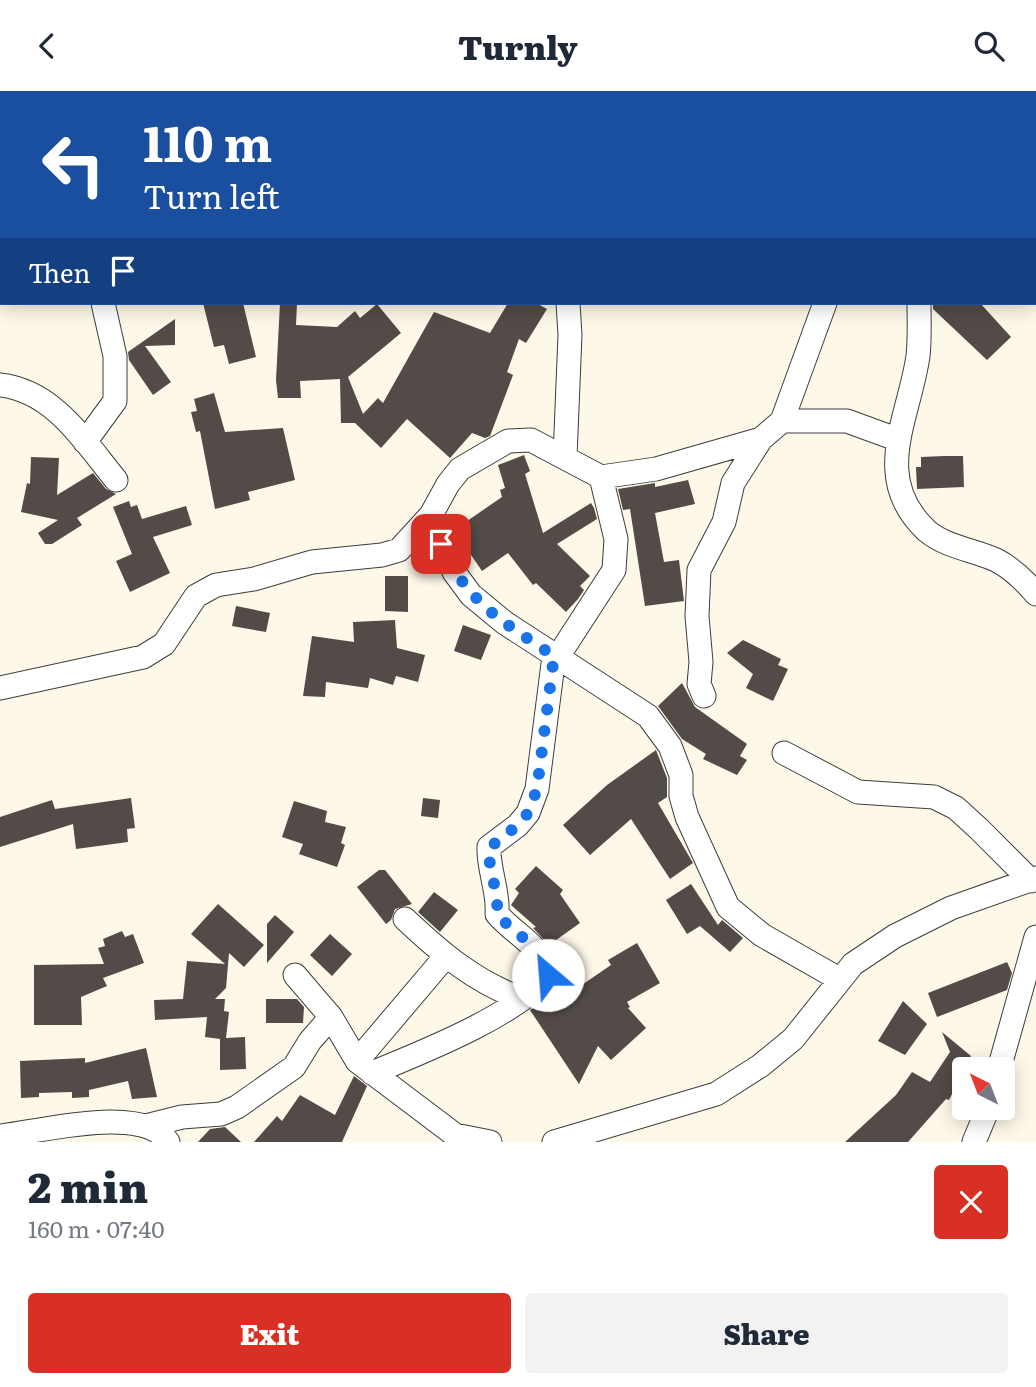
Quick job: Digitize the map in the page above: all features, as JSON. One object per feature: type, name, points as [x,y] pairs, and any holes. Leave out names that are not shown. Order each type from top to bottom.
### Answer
[{"type":"street","points":[[85,442],[115,401],[116,356],[103,305]]},
{"type":"street","points":[[565,457],[570,335],[568,305]]},
{"type":"street","points":[[704,697],[699,684],[699,570],[724,522],[733,483],[761,439],[782,421],[824,305]]},
{"type":"street","points":[[919,305],[918,357],[895,465],[900,493],[928,532],[960,548],[997,560],[1023,578],[1036,594]]},
{"type":"street","points":[[0,385],[18,387],[40,397],[85,442],[116,481]]},
{"type":"street","points":[[782,421],[848,421],[899,440]]},
{"type":"street","points":[[0,688],[143,657],[164,644],[196,596],[216,585],[254,579],[312,562],[383,555],[399,550],[431,515],[448,484],[460,469],[508,441],[531,440],[601,477],[656,469],[761,439]]},
{"type":"street","points":[[365,1067],[451,1039],[536,991],[548,975],[547,967],[535,946],[510,929],[497,914],[489,848],[518,825],[528,813],[537,789],[556,657],[614,570],[616,539],[601,477]]},
{"type":"street","points":[[431,515],[454,572],[471,595],[556,657],[648,716],[670,745],[681,775],[681,796],[687,817],[727,907],[762,935],[839,979]]},
{"type":"street","points":[[555,1142],[716,1094],[760,1066],[793,1039],[853,964],[895,936],[951,908],[1034,880],[956,808],[934,796],[858,792],[784,753]]},
{"type":"street","points":[[405,919],[446,956],[489,987],[522,999]]},
{"type":"street","points":[[1002,1057],[1036,937]]},
{"type":"street","points":[[365,1067],[446,956]]},
{"type":"street","points":[[295,975],[331,1017],[365,1067],[456,1135],[490,1142]]},
{"type":"street","points":[[0,1136],[74,1124],[146,1126],[183,1117],[221,1114],[237,1107],[294,1067],[310,1041],[331,1017]]},
{"type":"street","points":[[974,1142],[983,1120]]},
{"type":"street","points":[[146,1126],[163,1133],[168,1142]]},
{"type":"building","points":[[204,305],[243,305],[256,357],[229,364],[224,345],[214,347]]},
{"type":"building","points":[[280,305],[297,305],[296,325],[337,327],[355,311],[360,318],[378,305],[401,333],[348,377],[363,414],[378,398],[383,403],[434,312],[490,333],[507,305],[540,305],[547,309],[526,343],[519,339],[507,372],[513,375],[490,436],[485,438],[472,433],[450,458],[407,419],[381,448],[355,423],[341,423],[340,379],[300,381],[301,398],[278,398],[276,380]]},
{"type":"building","points":[[933,305],[982,305],[1011,337],[987,360],[933,309]]},
{"type":"building","points":[[175,319],[175,345],[145,346],[171,382],[153,395],[129,360],[128,352]]},
{"type":"building","points":[[214,393],[225,432],[283,428],[295,480],[248,492],[250,500],[215,509],[200,431],[196,432],[191,412],[197,411],[194,399]]},
{"type":"building","points":[[524,455],[530,471],[525,474],[543,533],[591,503],[597,519],[557,544],[590,576],[580,586],[584,590],[578,599],[566,612],[536,583],[533,585],[508,553],[482,571],[454,530],[502,497],[500,490],[505,488],[498,465]]},
{"type":"building","points":[[963,456],[964,487],[917,489],[916,467],[921,467],[921,457]]},
{"type":"building","points":[[31,457],[59,458],[57,495],[93,473],[106,489],[116,494],[77,518],[82,525],[52,544],[45,544],[38,533],[58,520],[21,512],[27,483],[30,484]]},
{"type":"building","points":[[688,480],[695,504],[655,513],[664,562],[679,560],[684,601],[645,606],[630,509],[623,510],[618,489],[655,483],[655,487]]},
{"type":"building","points":[[129,501],[131,507],[137,505],[142,519],[186,506],[192,525],[153,537],[170,573],[130,592],[116,561],[132,554],[113,507]]},
{"type":"building","points":[[385,576],[408,576],[408,612],[385,611]]},
{"type":"building","points":[[236,606],[270,613],[266,632],[232,626]]},
{"type":"building","points":[[395,620],[397,648],[425,655],[418,682],[396,676],[393,685],[370,678],[368,688],[326,682],[325,697],[303,696],[312,636],[354,642],[353,622]]},
{"type":"building","points":[[463,625],[491,635],[481,660],[454,651]]},
{"type":"building","points":[[743,640],[781,659],[778,665],[788,669],[773,701],[746,688],[753,674],[727,653]]},
{"type":"building","points":[[682,683],[695,707],[747,744],[740,756],[747,760],[737,775],[703,759],[706,754],[682,739],[658,706]]},
{"type":"building","points":[[656,750],[667,778],[667,797],[658,803],[693,863],[670,879],[631,819],[590,855],[563,825],[607,785]]},
{"type":"building","points":[[131,798],[135,828],[127,829],[128,842],[76,849],[73,824],[0,847],[0,817],[52,800],[55,809]]},
{"type":"building","points":[[423,798],[440,800],[438,818],[421,816]]},
{"type":"building","points":[[294,801],[327,811],[325,822],[346,827],[341,843],[345,845],[337,867],[299,854],[303,844],[282,837]]},
{"type":"building","points":[[536,866],[563,890],[560,894],[580,923],[549,945],[533,928],[536,927],[511,905],[519,893],[515,889]]},
{"type":"building","points":[[379,870],[385,870],[412,904],[395,909],[391,920],[386,924],[357,887]]},
{"type":"building","points":[[691,884],[718,925],[722,920],[743,938],[730,952],[700,926],[687,934],[666,900]]},
{"type":"building","points":[[434,892],[458,910],[440,932],[418,912]]},
{"type":"building","points":[[218,904],[264,945],[244,967],[229,953],[226,988],[215,999],[225,999],[224,1011],[229,1012],[226,1038],[245,1037],[246,1069],[220,1070],[220,1039],[205,1037],[207,1017],[155,1020],[154,1000],[183,999],[187,961],[225,964],[191,934]]},
{"type":"building","points":[[275,915],[294,932],[267,963],[267,924]]},
{"type":"building","points":[[122,931],[125,937],[133,934],[144,963],[103,978],[107,986],[81,997],[82,1025],[34,1025],[34,965],[104,964],[98,948],[105,946],[103,939]]},
{"type":"building","points":[[330,934],[352,954],[332,976],[310,955]]},
{"type":"building","points":[[637,943],[660,983],[627,1002],[630,1007],[628,1008],[646,1028],[611,1060],[598,1046],[579,1084],[530,1010],[549,998],[552,1002],[571,988],[573,991],[611,965],[608,960]]},
{"type":"building","points":[[1007,962],[1012,973],[1007,990],[937,1017],[928,993]]},
{"type":"building","points":[[266,999],[297,999],[304,1007],[303,1023],[266,1023]]},
{"type":"building","points":[[903,1001],[927,1024],[905,1055],[878,1041]]},
{"type":"building","points":[[942,1032],[971,1056],[952,1057],[952,1094],[949,1100],[946,1099],[908,1142],[845,1142],[896,1095],[912,1072],[930,1082],[950,1052]]},
{"type":"building","points":[[146,1048],[157,1097],[132,1099],[128,1081],[89,1090],[89,1097],[72,1098],[72,1092],[39,1093],[39,1097],[21,1098],[20,1061],[85,1058],[85,1063]]},
{"type":"building","points":[[354,1076],[367,1086],[342,1142],[254,1142],[277,1116],[282,1121],[300,1095],[335,1115]]},
{"type":"building","points":[[225,1127],[241,1142],[198,1142],[210,1129]]},
{"type":"route","points":[[441,544],[454,572],[471,595],[505,623],[554,656],[550,697],[539,755],[537,789],[528,813],[518,825],[489,848],[488,857],[498,900],[497,914],[510,929],[535,946],[545,960],[548,975]]}]
